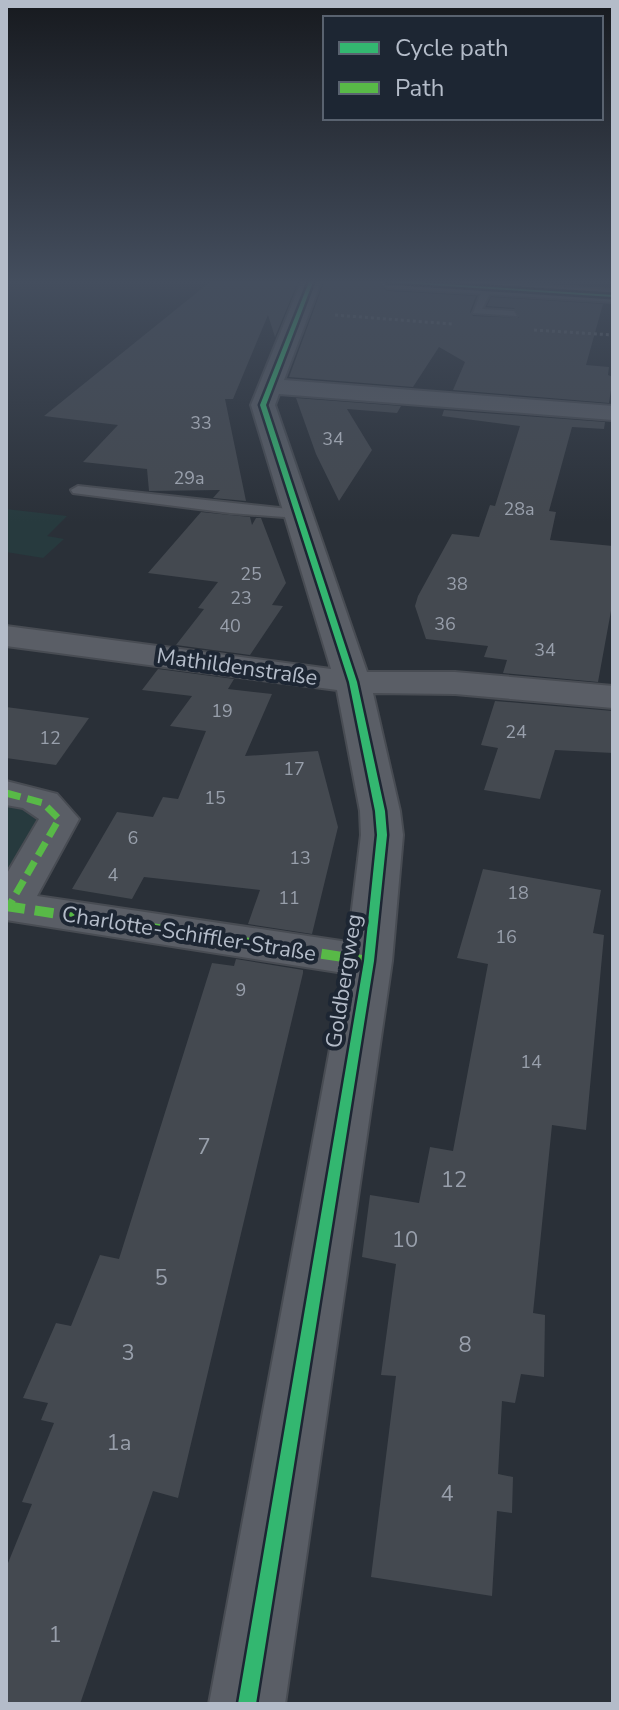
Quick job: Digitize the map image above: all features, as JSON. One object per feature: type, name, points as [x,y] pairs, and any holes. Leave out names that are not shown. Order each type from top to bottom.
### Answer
[{"type":"street","name":"Goldbergweg","points":[[247,1704],[369,961],[382,835],[380,811],[353,682],[263,405],[279,362]]},
{"type":"street","points":[[269,386],[613,413]]},
{"type":"street","name":"Mathildenstraße","points":[[6,636],[353,682],[455,683],[613,697]]},
{"type":"street","name":"Charlotte-Schiffler-Straße","points":[[6,793],[33,797],[50,805],[59,819],[8,907],[369,961]]},
{"type":"lane","points":[[78,490],[230,509],[298,514]]},
{"type":"green space","points":[[6,509],[67,516],[47,536],[64,539],[43,558],[6,552]]},
{"type":"green space","points":[[6,804],[35,811],[40,821],[6,874]]},
{"type":"building","points":[[111,362],[248,362],[233,399],[225,399],[246,501],[213,498],[220,490],[149,491],[147,469],[83,462],[118,425],[44,416]]},
{"type":"building","points":[[295,362],[429,362],[413,387],[289,377]]},
{"type":"building","points":[[465,362],[587,362],[586,365],[609,367],[608,375],[613,377],[609,403],[453,390]]},
{"type":"building","points":[[296,398],[401,406],[397,413],[347,409],[372,450],[339,501],[316,454]]},
{"type":"building","points":[[444,410],[605,422],[604,429],[572,427],[549,511],[556,512],[550,540],[613,546],[613,600],[598,682],[503,673],[507,660],[484,657],[488,646],[426,639],[415,606],[418,596],[452,534],[479,537],[490,505],[495,506],[520,426],[442,416]]},
{"type":"building","points":[[201,512],[250,517],[252,525],[256,518],[261,518],[286,583],[272,605],[283,606],[250,655],[176,645],[204,609],[198,608],[218,582],[148,573]]},
{"type":"building","points":[[158,669],[234,679],[228,689],[272,694],[245,756],[318,751],[338,827],[312,934],[248,924],[260,890],[144,877],[132,899],[72,889],[117,812],[153,817],[163,797],[178,799],[206,731],[170,726],[192,696],[142,690]]},
{"type":"building","points":[[495,701],[613,711],[613,753],[555,750],[540,799],[484,790],[498,748],[481,745]]},
{"type":"building","points":[[6,707],[89,718],[56,765],[6,758]]},
{"type":"building","points":[[483,869],[601,890],[593,933],[604,935],[586,1130],[552,1125],[533,1313],[545,1315],[544,1377],[521,1374],[515,1403],[502,1401],[498,1474],[513,1477],[512,1513],[497,1511],[492,1596],[371,1577],[396,1376],[381,1375],[396,1264],[362,1257],[370,1195],[419,1203],[430,1147],[453,1151],[488,964],[457,958]]},
{"type":"building","points":[[236,959],[303,970],[303,973],[178,1498],[153,1491],[80,1704],[6,1704],[6,1568],[32,1504],[22,1502],[54,1423],[41,1420],[48,1403],[23,1398],[56,1323],[71,1326],[100,1255],[119,1259],[212,963],[234,966]]},
{"type":"marked path","points":[[6,793],[30,797],[43,803],[59,819],[9,907]]},
{"type":"marked path","points":[[6,906],[369,961]]},
{"type":"cycle path","points":[[247,1704],[369,961],[382,835],[380,811],[353,682],[263,405],[280,362]]}]
